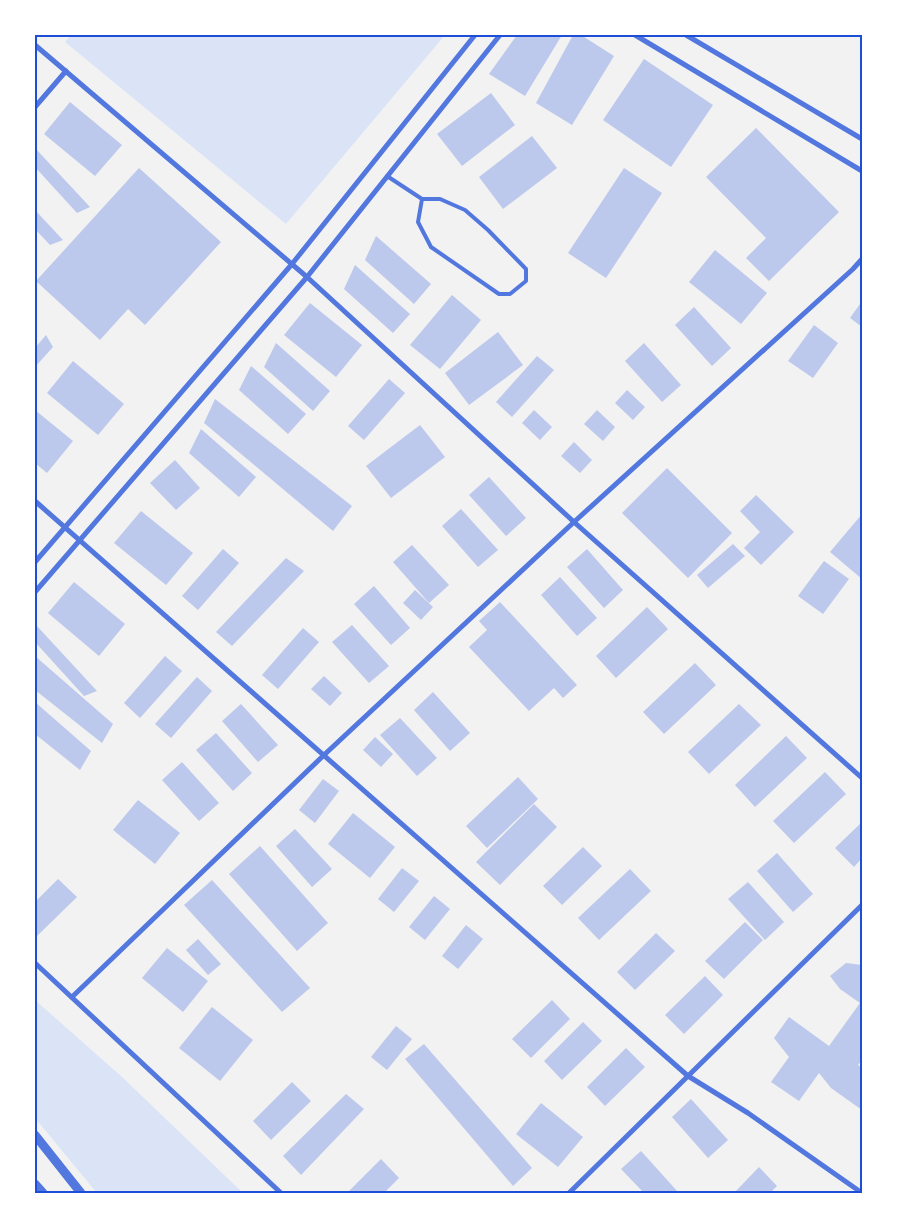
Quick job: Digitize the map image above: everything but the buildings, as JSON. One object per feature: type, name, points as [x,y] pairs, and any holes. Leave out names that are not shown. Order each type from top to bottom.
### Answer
[{"type":"street","points":[[35,562],[292,264],[475,35]]},
{"type":"street","points":[[35,592],[307,277],[500,35]]},
{"type":"street","points":[[635,35],[862,171]]},
{"type":"street","points":[[686,35],[862,139]]},
{"type":"street","points":[[35,45],[307,277],[574,522],[862,778]]},
{"type":"street","points":[[35,107],[66,71]]},
{"type":"street","points":[[72,997],[324,755],[574,522],[862,259]]},
{"type":"street","points":[[35,501],[688,1076],[748,1113],[862,1193]]},
{"type":"street","points":[[569,1193],[862,905]]},
{"type":"street","points":[[35,963],[281,1193]]},
{"type":"street","points":[[35,1135],[81,1193]]},
{"type":"street","points":[[35,1184],[43,1193]]},
{"type":"lane","points":[[387,176],[422,199],[440,199],[465,210],[488,230],[526,269],[526,281],[510,294],[499,294],[431,247],[418,222],[422,199]]},
{"type":"shaded area","points":[[71,35],[445,35],[286,224],[65,42]]},
{"type":"shaded area","points":[[35,1000],[122,1077],[243,1193],[97,1193],[35,1118]]}]
